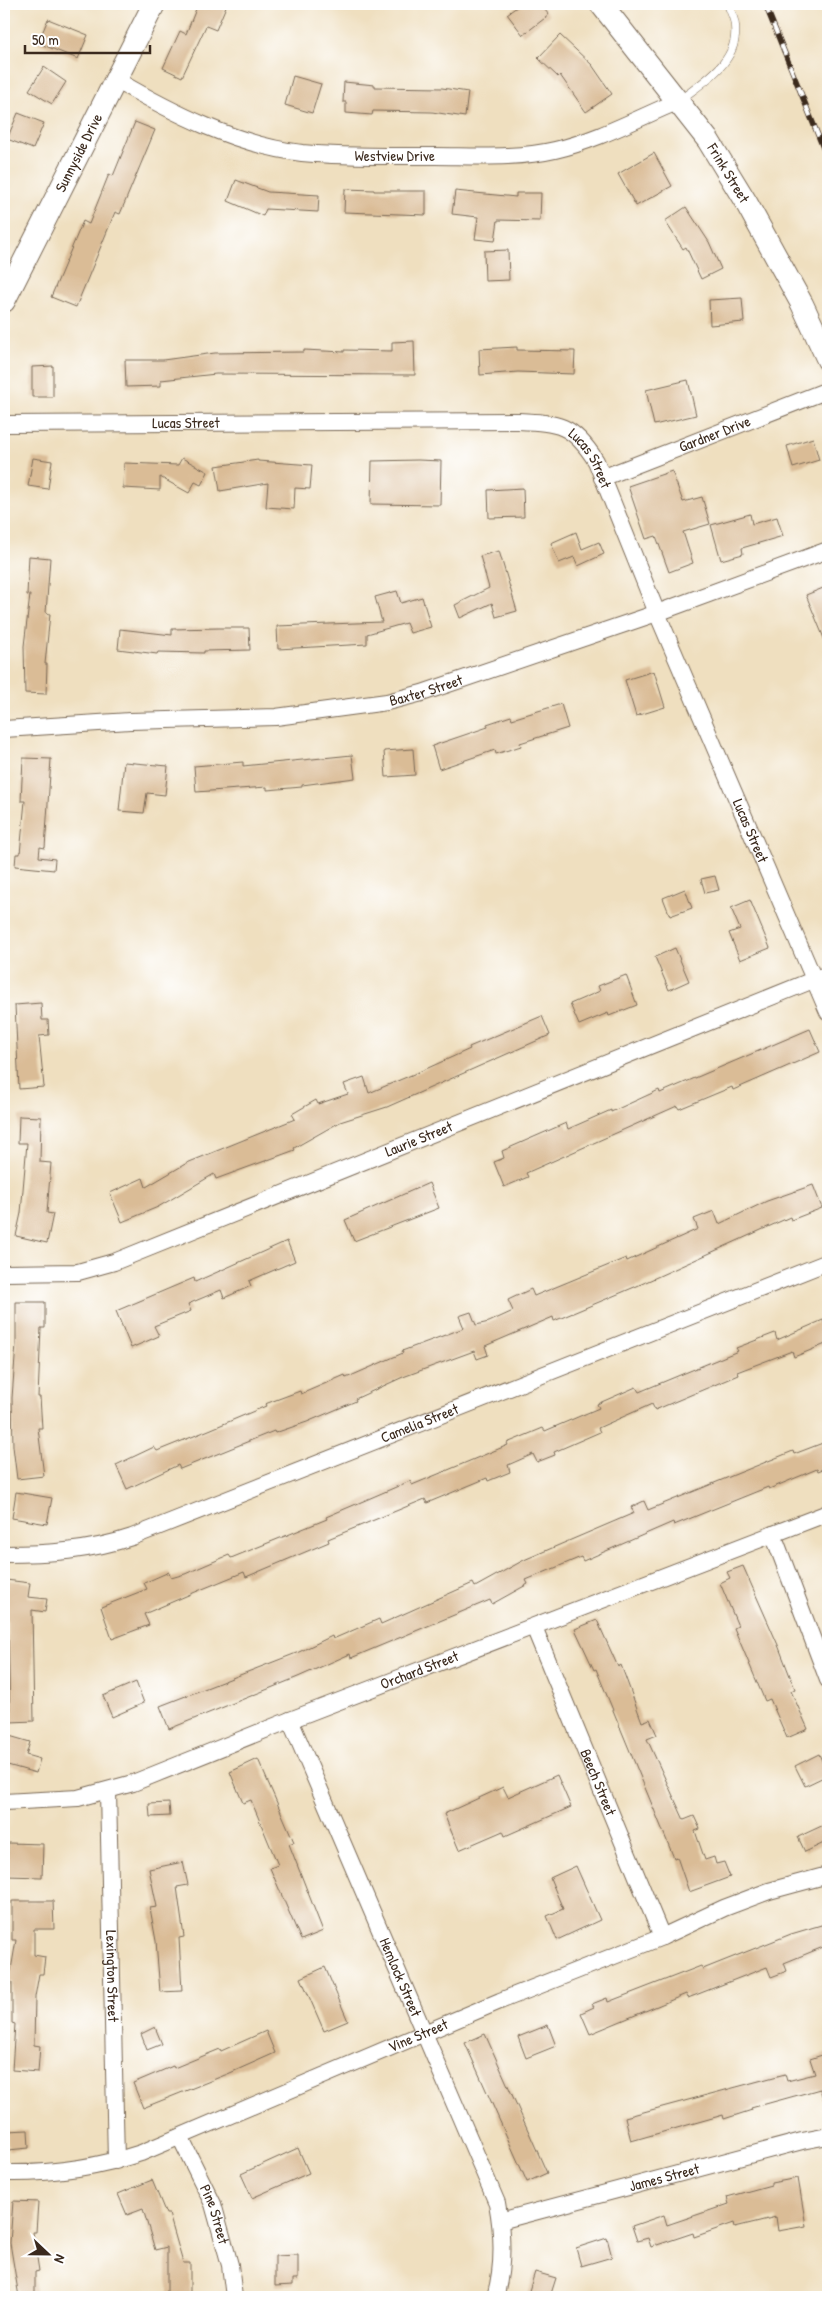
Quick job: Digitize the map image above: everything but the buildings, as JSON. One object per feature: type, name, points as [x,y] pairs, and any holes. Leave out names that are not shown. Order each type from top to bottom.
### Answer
[{"type":"main road","name":"Sunnyside Drive","points":[[4,301],[154,4]]},
{"type":"main road","name":"Frink Street","points":[[602,4],[708,140],[747,204],[802,304],[828,360]]},
{"type":"street","name":"Westview Drive","points":[[116,80],[151,100],[232,136],[267,146],[300,152],[337,155],[480,156],[544,152],[588,140],[678,101]]},
{"type":"street","name":"Gardner Drive","points":[[602,478],[828,390]]},
{"type":"street","name":"Lucas Street","points":[[4,424],[516,421],[552,423],[572,432],[585,444],[596,461],[657,613],[821,977],[828,1012]]},
{"type":"street","name":"Baxter Street","points":[[4,729],[130,721],[276,717],[387,702],[422,693],[657,613],[828,550]]},
{"type":"street","name":"Laurie Street","points":[[4,1273],[69,1273],[114,1262],[821,977]]},
{"type":"street","name":"Camelia Street","points":[[4,1554],[38,1554],[84,1549],[132,1537],[828,1262]]},
{"type":"street","name":"Orchard Street","points":[[4,1802],[78,1798],[108,1791],[828,1513]]},
{"type":"street","points":[[773,1534],[828,1680]]},
{"type":"street","name":"Beech Street","points":[[534,1627],[662,1936]]},
{"type":"street","name":"Hemlock Street","points":[[290,1720],[497,2203],[502,2260],[495,2297]]},
{"type":"street","name":"Lexington Street","points":[[108,1791],[116,2161]]},
{"type":"street","name":"Vine Street","points":[[4,2173],[54,2172],[116,2161],[180,2137],[662,1936],[724,1908],[769,1891],[828,1875]]},
{"type":"street","name":"James Street","points":[[500,2221],[802,2141],[828,2136]]},
{"type":"street","name":"Pine Street","points":[[180,2137],[213,2204],[230,2265],[234,2297]]},
{"type":"lane","points":[[678,101],[722,67],[733,48],[735,26],[728,4]]},
{"type":"railway","points":[[765,4],[828,160]]}]
